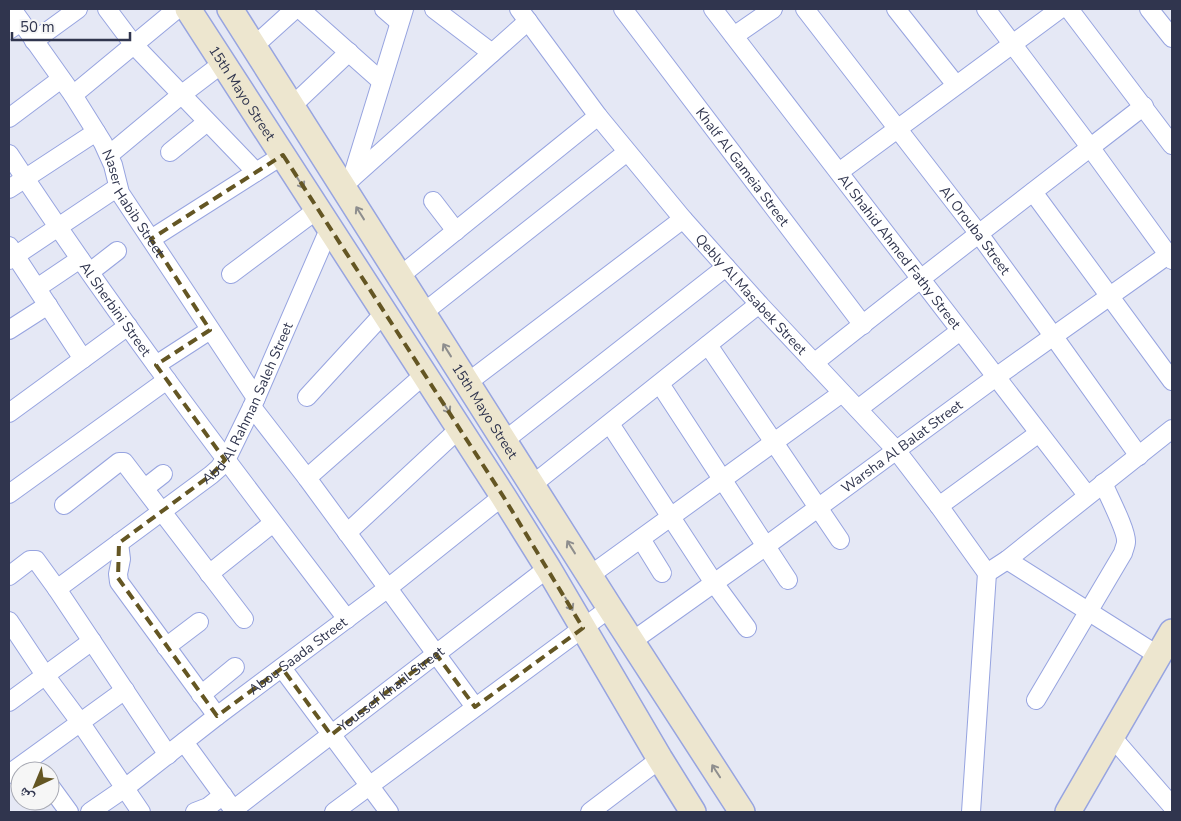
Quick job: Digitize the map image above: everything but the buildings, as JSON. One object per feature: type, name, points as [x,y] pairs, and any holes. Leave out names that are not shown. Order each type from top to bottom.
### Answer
[{"type":"main road","name":"15th Mayo Street","points":[[188,9],[503,496],[693,812]]},
{"type":"main road","name":"15th Mayo Street","points":[[230,9],[292,106],[347,182],[423,313],[631,642],[742,812]]},
{"type":"main road","points":[[1073,810],[1112,737],[1167,647]]},
{"type":"street","points":[[34,41],[78,9]]},
{"type":"street","points":[[107,9],[134,45],[256,172]]},
{"type":"street","points":[[73,95],[177,9]]},
{"type":"street","points":[[254,46],[295,9]]},
{"type":"street","points":[[300,9],[381,81]]},
{"type":"street","points":[[347,182],[401,16],[384,9]]},
{"type":"street","points":[[434,9],[492,53]]},
{"type":"street","name":"Khalf Al Gameia Street","points":[[623,9],[862,325]]},
{"type":"street","name":"Al Shahid Ahmed Fathy Street","points":[[713,9],[1087,495]]},
{"type":"street","points":[[734,36],[773,9]]},
{"type":"street","name":"Al Orouba Street","points":[[805,9],[979,234],[1139,456]]},
{"type":"street","points":[[896,9],[956,85]]},
{"type":"street","points":[[986,9],[1171,255]]},
{"type":"street","points":[[839,172],[1060,9]]},
{"type":"street","points":[[1069,9],[1172,145]]},
{"type":"street","points":[[1149,9],[1172,38]]},
{"type":"street","points":[[347,182],[492,53],[526,13]]},
{"type":"street","name":"Qebly Al Masabek Street","points":[[526,13],[598,116],[627,152],[683,219],[759,304],[896,450],[939,506],[986,573]]},
{"type":"street","name":"Naser Habib Street","points":[[14,20],[34,41],[73,95],[109,155],[120,193],[210,330],[254,402],[306,478],[475,708]]},
{"type":"street","points":[[292,106],[349,52]]},
{"type":"street","points":[[109,155],[223,63]]},
{"type":"street","points":[[9,118],[61,79]]},
{"type":"street","points":[[814,363],[920,278],[1144,106]]},
{"type":"street","points":[[400,276],[598,116]]},
{"type":"street","points":[[170,152],[207,122]]},
{"type":"street","points":[[9,189],[96,132]]},
{"type":"street","points":[[423,313],[627,152]]},
{"type":"street","name":"Al Sherbini Street","points":[[9,154],[57,228],[156,365],[225,460],[347,620]]},
{"type":"street","points":[[151,239],[283,155]]},
{"type":"street","points":[[83,359],[37,288],[11,254],[57,228],[118,187]]},
{"type":"street","points":[[1033,192],[1172,381]]},
{"type":"street","points":[[433,201],[456,231]]},
{"type":"street","points":[[231,274],[324,218]]},
{"type":"street","name":"Abd Al Rahman Saleh Street","points":[[57,589],[211,476],[225,460],[254,402],[324,218]]},
{"type":"street","points":[[468,384],[683,219]]},
{"type":"street","points":[[37,288],[117,251]]},
{"type":"street","name":"Warsha Al Balat Street","points":[[631,642],[766,546],[996,377],[1171,255]]},
{"type":"street","points":[[504,441],[726,267]]},
{"type":"street","points":[[532,485],[759,304]]},
{"type":"street","points":[[9,330],[48,305]]},
{"type":"street","points":[[307,397],[385,312]]},
{"type":"street","points":[[9,413],[128,326]]},
{"type":"street","points":[[156,365],[210,330]]},
{"type":"street","points":[[858,409],[960,331]]},
{"type":"street","points":[[708,345],[840,540]]},
{"type":"street","points":[[306,478],[425,374]]},
{"type":"street","points":[[9,494],[167,380]]},
{"type":"street","points":[[660,384],[788,580]]},
{"type":"street","points":[[589,576],[842,393]]},
{"type":"street","points":[[610,424],[714,583],[747,628]]},
{"type":"street","points":[[347,533],[460,428]]},
{"type":"street","points":[[971,812],[986,573],[1006,560],[1172,429]]},
{"type":"street","points":[[939,506],[1039,433]]},
{"type":"street","points":[[64,505],[121,461],[126,463],[244,619]]},
{"type":"street","points":[[145,488],[163,474]]},
{"type":"street","points":[[1036,700],[1123,553],[1126,542],[1124,530],[1103,483]]},
{"type":"street","name":"Abou Saada Street","points":[[90,812],[125,788],[217,716],[347,620],[503,496]]},
{"type":"street","points":[[209,574],[273,523]]},
{"type":"street","points":[[641,539],[662,573]]},
{"type":"street","points":[[119,543],[121,559],[118,574],[119,582],[217,716]]},
{"type":"street","points":[[9,576],[30,560],[36,560],[168,755]]},
{"type":"street","points":[[1006,560],[1088,611],[1167,647]]},
{"type":"street","name":"Youssef Khalil Street","points":[[234,811],[548,568]]},
{"type":"street","points":[[334,812],[610,608]]},
{"type":"street","points":[[9,622],[141,812]]},
{"type":"street","points":[[166,647],[199,622]]},
{"type":"street","points":[[9,702],[92,641]]},
{"type":"street","points":[[201,695],[235,667]]},
{"type":"street","points":[[282,668],[389,812]]},
{"type":"street","points":[[9,774],[125,690]]},
{"type":"street","points":[[1112,737],[1172,806]]},
{"type":"street","points":[[184,742],[234,811]]},
{"type":"street","points":[[590,812],[660,759]]},
{"type":"street","points":[[195,812],[208,807],[223,795]]},
{"type":"street","points":[[60,800],[69,812]]},
{"type":"highlighted area","points":[[283,155],[503,496],[583,628],[475,707],[436,654],[331,735],[282,668],[217,716],[118,578],[119,543],[211,475],[225,460],[156,365],[210,330],[151,239]]}]
